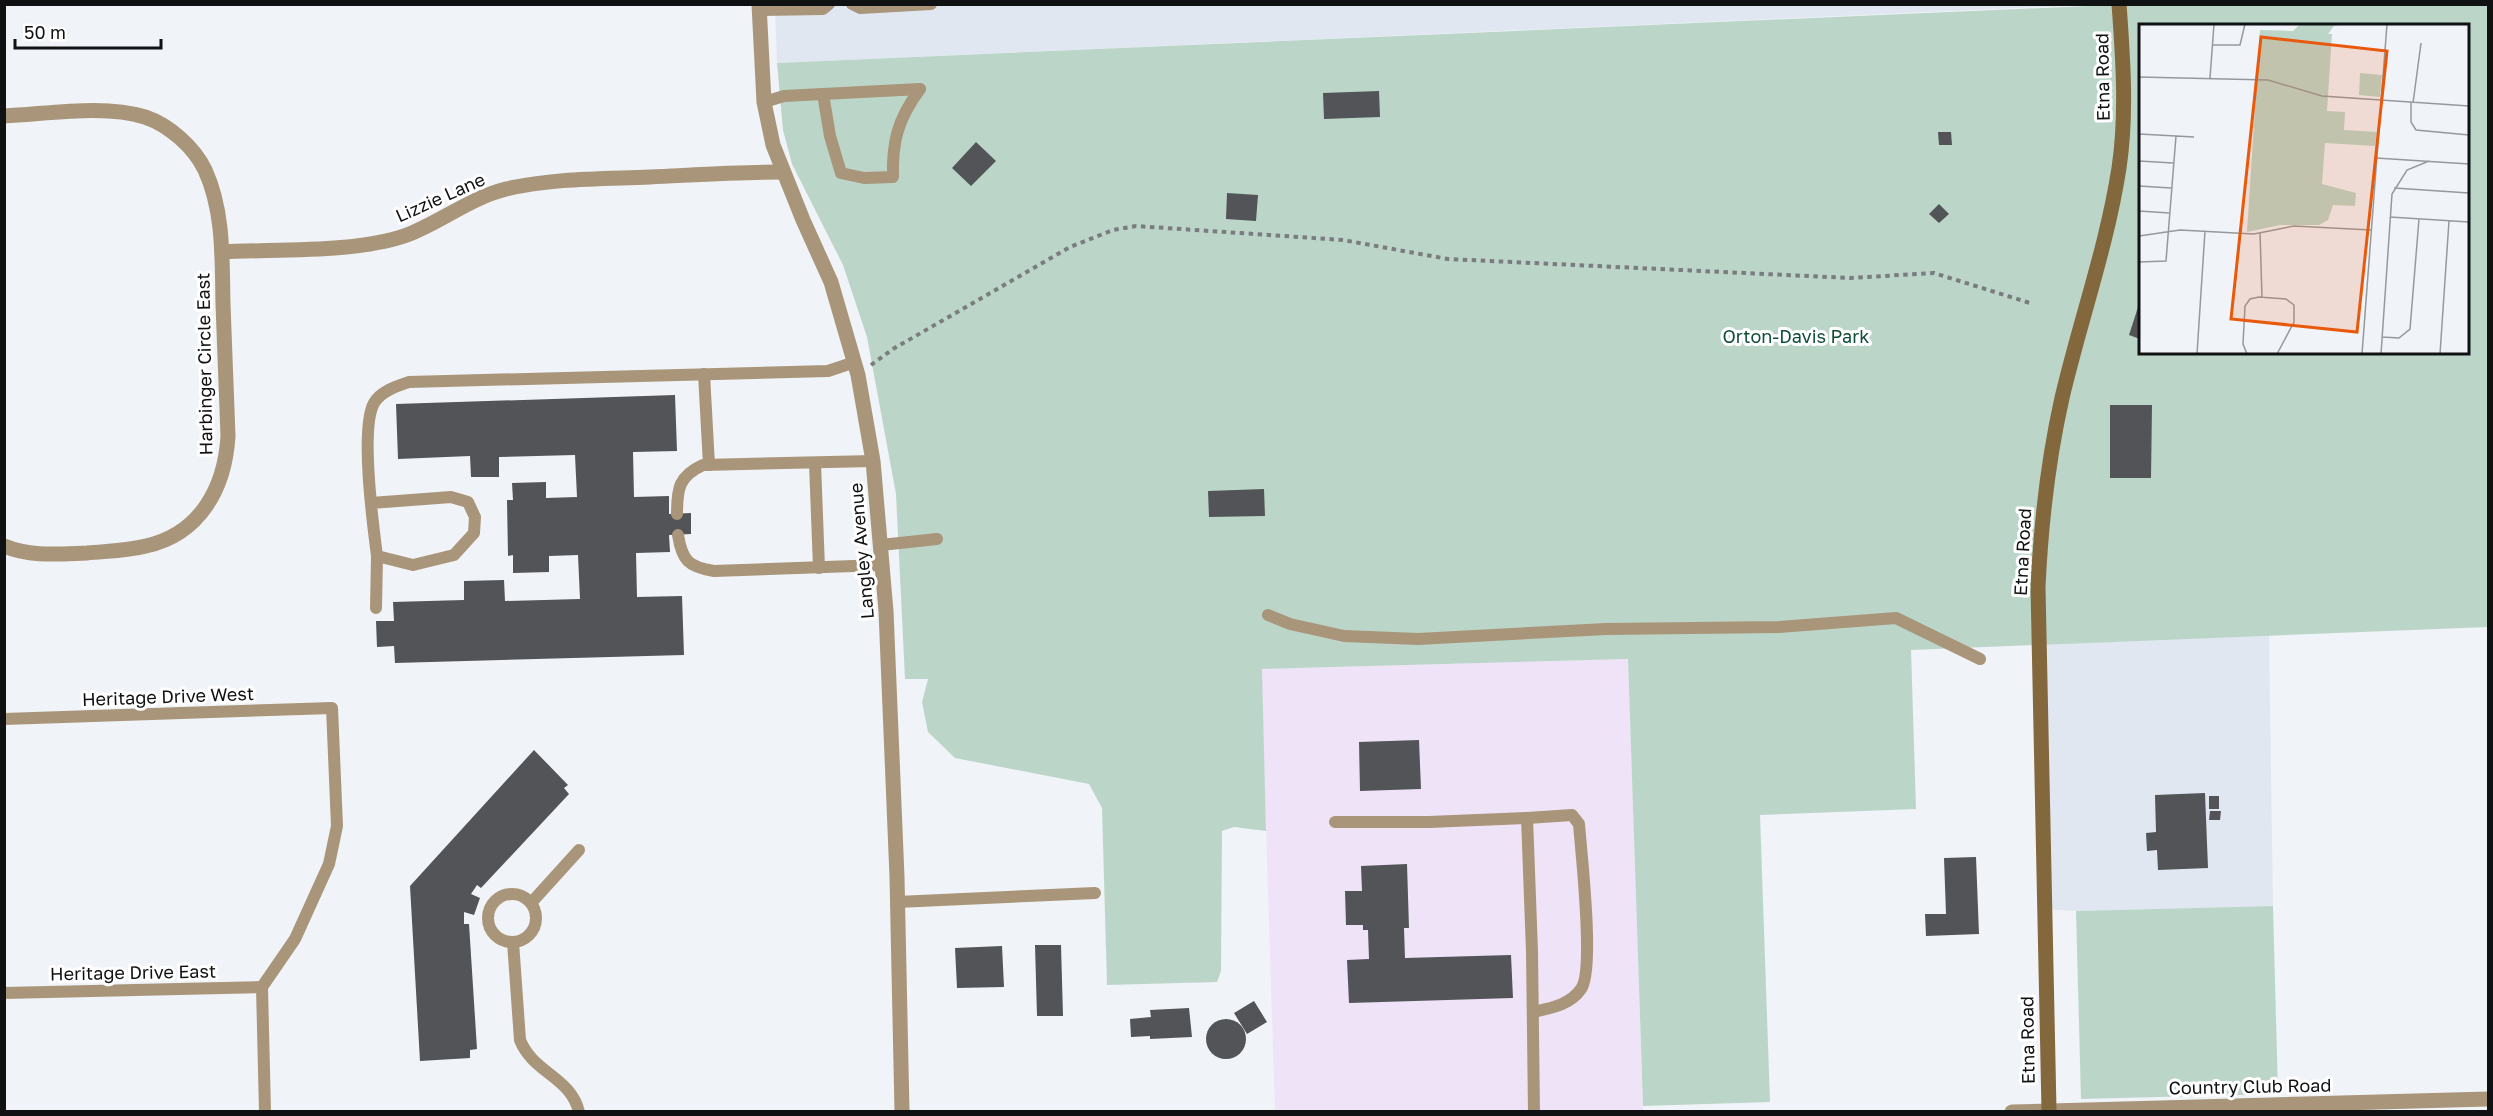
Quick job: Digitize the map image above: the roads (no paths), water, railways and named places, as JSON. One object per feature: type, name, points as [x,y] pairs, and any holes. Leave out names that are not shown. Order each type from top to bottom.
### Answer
[{"type":"street","name":"Etna Road","points":[[2049,1111],[2038,635],[2039,552],[2046,479],[2053,441],[2071,361],[2107,232],[2119,166],[2123,102],[2119,4]]},
{"type":"street","name":"Langley Avenue","points":[[759,7],[764,102],[773,145],[782,172],[831,282],[857,368],[873,461],[886,611],[902,1112]]},
{"type":"street","name":"Harbinger Circle East","points":[[4,116],[104,111],[146,118],[162,126],[193,149],[204,169],[217,206],[222,252],[228,436],[226,462],[215,492],[199,516],[176,535],[149,546],[52,555],[31,554],[4,546]]},
{"type":"street","name":"Lizzie Lane","points":[[222,252],[348,246],[378,242],[406,235],[446,218],[473,201],[504,190],[555,180],[782,172]]},
{"type":"street","name":"Country Club Road","points":[[2012,1112],[2488,1099]]},
{"type":"lane","points":[[759,7],[823,9],[829,4]]},
{"type":"lane","points":[[857,6],[931,4]]},
{"type":"lane","points":[[764,102],[784,96],[920,89],[906,108],[896,134],[893,177],[864,178],[841,173],[830,136],[823,94]]},
{"type":"lane","points":[[376,608],[377,556],[371,503],[368,424],[374,402],[391,388],[409,382],[828,371],[857,368]]},
{"type":"lane","points":[[705,374],[710,465]]},
{"type":"lane","points":[[677,514],[680,483],[688,472],[703,465],[873,461]]},
{"type":"lane","points":[[815,463],[819,568]]},
{"type":"lane","points":[[371,503],[451,497],[468,502],[475,517],[474,533],[454,555],[412,565],[377,556]]},
{"type":"lane","points":[[678,535],[680,551],[687,562],[714,572],[882,565]]},
{"type":"lane","points":[[880,545],[937,539]]},
{"type":"lane","points":[[1268,615],[1290,624],[1344,636],[1418,639],[1606,629],[1779,627],[1896,618],[1980,659]]},
{"type":"lane","name":"Heritage Drive West","points":[[4,719],[332,708],[337,826],[329,864],[295,939],[262,987]]},
{"type":"lane","points":[[1335,822],[1429,822],[1572,815],[1580,824],[1588,961],[1582,988],[1562,1006],[1533,1012]]},
{"type":"lane","points":[[1527,818],[1534,1112]]},
{"type":"lane","points":[[531,903],[579,850]]},
{"type":"lane","points":[[897,902],[1095,893]]},
{"type":"lane","points":[[510,894],[525,898],[531,903],[535,909],[536,925],[526,939],[513,942],[502,941],[491,929],[488,921],[496,900],[510,894]]},
{"type":"lane","points":[[513,942],[520,1040],[525,1053],[571,1093],[579,1112]]},
{"type":"lane","points":[[262,987],[265,1112]]},
{"type":"lane","name":"Heritage Drive East","points":[[4,993],[262,987]]},
{"type":"park label","name":"Orton-Davis Park","points":[[1796,336]]}]
